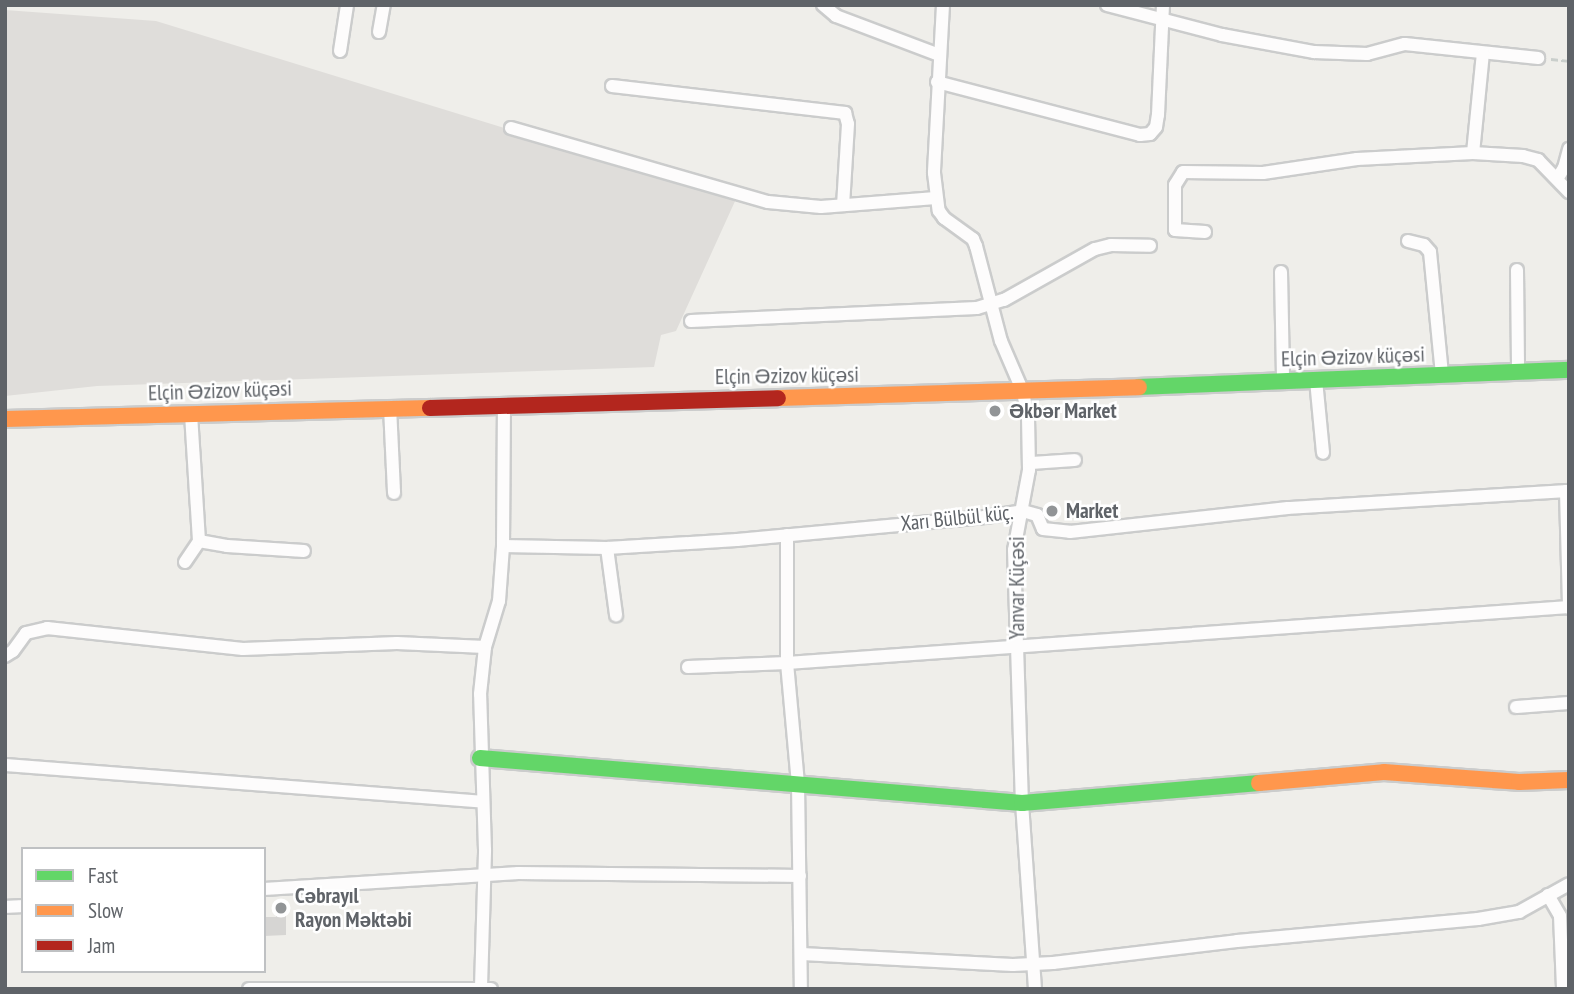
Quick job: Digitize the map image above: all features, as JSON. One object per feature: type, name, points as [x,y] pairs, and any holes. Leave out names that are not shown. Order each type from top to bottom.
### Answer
[{"type":"street","points":[[340,51],[347,5]]},
{"type":"street","points":[[379,32],[384,5]]},
{"type":"street","points":[[823,5],[836,16],[939,55]]},
{"type":"street","points":[[512,128],[750,197],[803,206],[936,198],[937,82],[943,5]]},
{"type":"street","points":[[1107,5],[1276,47],[1314,52],[1367,54],[1405,44],[1538,58]]},
{"type":"street","points":[[937,82],[1140,135],[1150,134],[1156,127],[1158,115],[1163,5]]},
{"type":"street","points":[[1473,153],[1483,53]]},
{"type":"street","points":[[612,86],[845,113],[849,124],[843,205]]},
{"type":"street","points":[[1557,179],[1564,168],[1569,149]]},
{"type":"street","points":[[1205,232],[1175,230],[1175,185],[1183,172],[1263,173],[1357,159],[1473,153],[1523,156],[1538,160],[1569,192]]},
{"type":"street","name":"Yanvar Küçəsi","points":[[936,198],[944,218],[973,239],[1001,341],[1023,392],[1028,417],[1030,463],[1014,550],[1022,803],[1035,989]]},
{"type":"street","points":[[1408,241],[1424,245],[1430,252],[1442,375]]},
{"type":"street","points":[[691,321],[962,311],[990,305],[1095,249],[1111,245],[1150,246]]},
{"type":"street","points":[[1517,270],[1518,372]]},
{"type":"street","points":[[1281,272],[1283,381]]},
{"type":"street","name":"Elçin Əzizov küçəsi","points":[[5,419],[1023,392],[1569,370]]},
{"type":"street","points":[[1317,380],[1323,453]]},
{"type":"street","points":[[249,989],[486,988],[480,758],[481,669],[499,601],[503,546],[504,404]]},
{"type":"street","points":[[390,407],[394,493]]},
{"type":"street","points":[[185,562],[199,541],[191,413]]},
{"type":"street","points":[[1030,463],[1075,460]]},
{"type":"street","points":[[688,667],[787,663],[1569,608],[1567,491]]},
{"type":"street","name":"Xarı Bülbül küç.","points":[[503,546],[607,548],[985,517],[1023,510],[1037,515],[1043,528],[1070,532],[1287,508],[1567,491]]},
{"type":"street","points":[[787,535],[787,663],[798,783],[801,989]]},
{"type":"street","points":[[199,541],[227,546],[304,551]]},
{"type":"street","points":[[607,548],[616,615]]},
{"type":"street","points":[[5,656],[13,651],[26,633],[47,628],[243,649],[397,643],[485,647]]},
{"type":"street","points":[[1516,707],[1569,703]]},
{"type":"street","points":[[480,758],[1022,803],[1384,772],[1519,782],[1569,780]]},
{"type":"street","points":[[5,765],[482,802]]},
{"type":"street","points":[[266,889],[483,874],[800,876]]},
{"type":"street","points":[[802,954],[1034,964],[1478,919],[1519,912],[1569,884]]},
{"type":"street","points":[[1548,895],[1560,916],[1563,989]]},
{"type":"path","points":[[1538,58],[1569,61]]},
{"type":"shaded area","points":[[5,10],[156,21],[736,199],[676,331],[661,335],[654,367],[97,386],[5,396]]},
{"type":"building","points":[[276,900],[286,900],[286,935],[266,936],[266,917],[276,917]]},
{"type":"traffic: fast","points":[[1139,387],[1569,370]]},
{"type":"traffic: fast","points":[[480,758],[1022,803],[1259,783]]},
{"type":"traffic: slow","points":[[778,398],[1139,387]]},
{"type":"traffic: slow","points":[[5,419],[430,408]]},
{"type":"traffic: slow","points":[[1259,783],[1384,772],[1519,782],[1569,780]]},
{"type":"traffic: jam","points":[[430,408],[778,398]]},
{"type":"place","name":"Əkbər Market","points":[[995,411]]},
{"type":"place","name":"Market","points":[[1052,511]]},
{"type":"place","name":"Cəbrayıl Rayon Məktəbi","points":[[281,908]]}]
